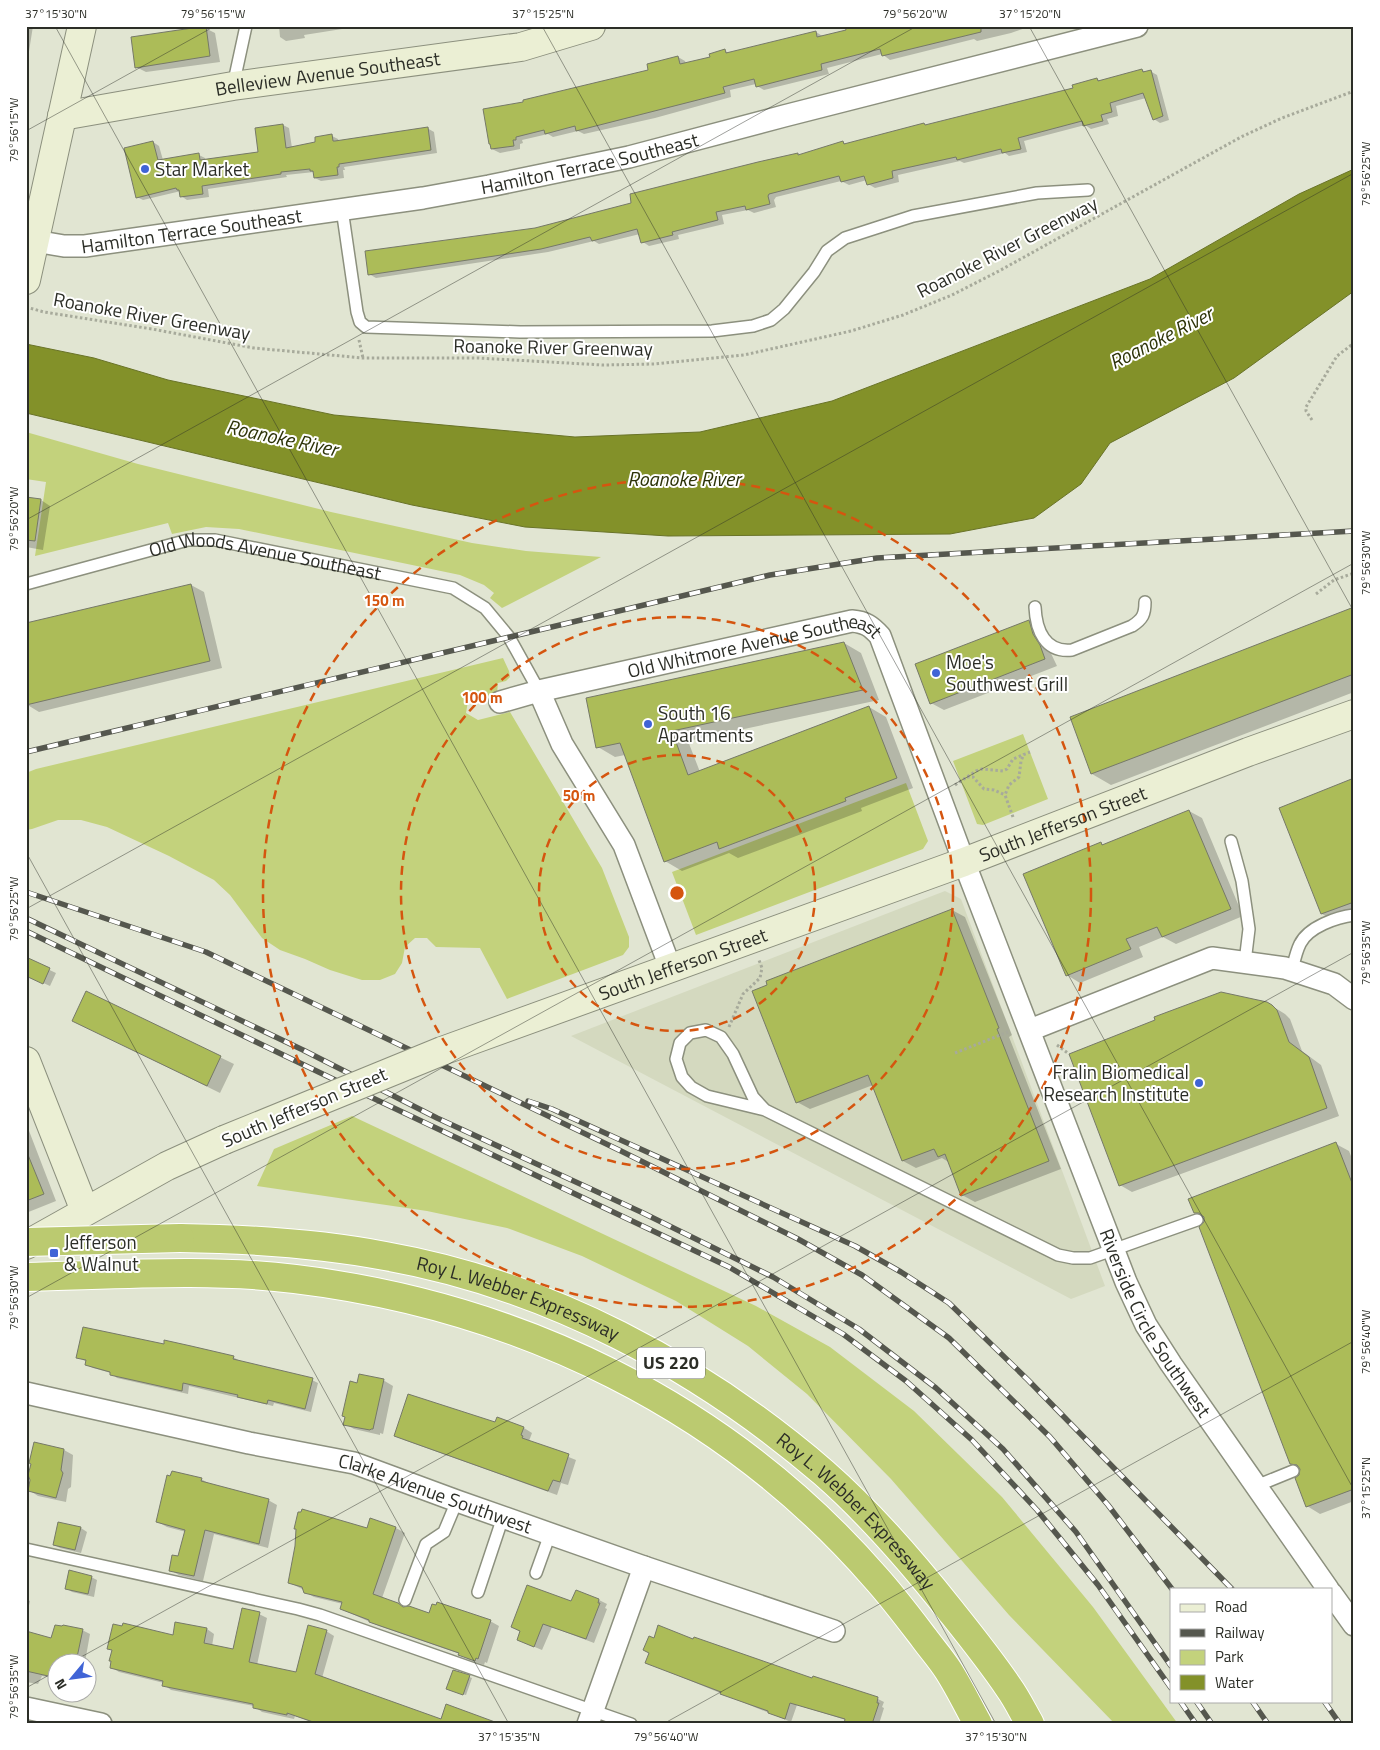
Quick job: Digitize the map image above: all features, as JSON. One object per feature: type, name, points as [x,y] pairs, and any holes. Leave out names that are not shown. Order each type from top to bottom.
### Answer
[{"type":"highway","name":"Roy L. Webber Expressway","points":[[26,1243],[180,1238],[244,1239],[304,1244],[386,1256],[447,1270],[507,1288],[564,1310],[622,1337],[681,1368],[726,1398],[782,1438],[826,1475],[882,1530],[958,1620],[1009,1688],[1030,1724]]},
{"type":"highway","name":"Roy L. Webber Expressway","points":[[26,1277],[230,1274],[293,1278],[366,1289],[426,1302],[498,1324],[557,1346],[655,1395],[721,1438],[764,1470],[812,1511],[852,1551],[894,1598],[947,1668],[978,1724]]},
{"type":"main road","points":[[26,280],[35,241],[37,182],[62,116],[82,26]]},
{"type":"main road","name":"Belleview Avenue Southeast","points":[[62,116],[233,86],[521,47],[591,26]]},
{"type":"main road","name":"South Jefferson Street","points":[[26,1243],[167,1166],[224,1140],[442,1051],[964,862],[1248,752],[1354,714]]},
{"type":"main road","points":[[26,1060],[85,1211]]},
{"type":"street","name":"Hamilton Terrace Southeast","points":[[35,241],[64,246],[85,246],[489,186],[629,157],[1136,26]]},
{"type":"street","name":"Old Whitmore Avenue Southeast","points":[[539,691],[852,621],[863,622],[872,627],[880,636],[964,862]]},
{"type":"street","points":[[500,702],[539,691]]},
{"type":"street","name":"Old Woods Avenue Southeast","points":[[539,691],[562,744],[624,845],[670,967]]},
{"type":"street","name":"Riverside Circle Southwest","points":[[964,862],[1126,1282],[1146,1325],[1171,1364],[1327,1588]]},
{"type":"street","points":[[1030,1030],[1212,958],[1292,970],[1334,984],[1354,999]]},
{"type":"street","name":"Clarke Avenue Southwest","points":[[26,1392],[249,1443],[354,1463],[550,1534],[834,1632]]},
{"type":"street","points":[[591,1717],[644,1567]]},
{"type":"street","points":[[1332,1594],[1354,1625]]},
{"type":"street","points":[[26,1708],[101,1724]]},
{"type":"lane","points":[[233,86],[246,26]]},
{"type":"lane","points":[[342,209],[357,312],[360,322],[366,327],[520,332],[712,331],[753,326],[771,320],[784,310],[814,272],[827,251],[845,238],[913,216],[1037,193],[1088,190]]},
{"type":"lane","name":"Old Woods Avenue Southeast","points":[[26,584],[188,540],[215,540],[454,588],[485,608],[509,637],[539,691]]},
{"type":"lane","points":[[1035,607],[1036,620],[1046,641],[1053,648],[1062,651],[1072,650],[1132,626],[1140,621],[1145,614],[1145,602]]},
{"type":"lane","points":[[1231,841],[1242,880],[1249,929],[1245,962]]},
{"type":"lane","points":[[1292,970],[1300,943],[1308,933],[1345,916],[1354,915]]},
{"type":"lane","points":[[765,1110],[753,1097],[733,1054],[721,1037],[706,1030],[690,1033],[680,1043],[676,1060],[682,1077],[692,1087],[707,1096],[765,1110],[1058,1255],[1073,1258],[1090,1258],[1197,1220]]},
{"type":"lane","points":[[1256,1486],[1293,1471]]},
{"type":"lane","points":[[406,1600],[426,1544],[444,1532],[457,1501]]},
{"type":"lane","points":[[478,1592],[503,1517]]},
{"type":"lane","points":[[536,1573],[550,1534]]},
{"type":"lane","points":[[26,1550],[305,1611],[591,1717],[631,1724]]},
{"type":"path","name":"Roanoke River Greenway","points":[[26,307],[44,312],[152,328],[254,348],[363,358],[478,358],[603,365],[655,364],[744,355],[851,331],[903,315],[952,295],[1241,137],[1282,118],[1354,91]]},
{"type":"path","points":[[1312,420],[1306,411],[1306,407],[1337,356],[1354,343]]},
{"type":"path","points":[[1316,594],[1334,580],[1354,573]]},
{"type":"path","points":[[954,785],[982,769],[1003,771],[1013,758],[1030,752]]},
{"type":"path","points":[[1013,818],[1005,795],[1009,785],[1019,777],[1024,753]]},
{"type":"path","points":[[967,777],[973,777],[984,789],[994,790],[1005,795]]},
{"type":"path","points":[[721,1037],[730,1027],[743,994],[760,978],[762,968],[758,960]]},
{"type":"path","points":[[954,1053],[1008,1032]]},
{"type":"path","points":[[1057,1045],[1069,1054]]},
{"type":"shaded area","points":[[945,891],[961,899],[1105,1286],[1071,1299],[571,1036]]},
{"type":"green space","points":[[26,432],[138,464],[331,512],[472,543],[526,551],[601,557],[502,608],[490,598],[494,593],[484,585],[460,575],[239,529],[206,527],[172,534],[168,523],[35,556],[46,482],[26,479]]},
{"type":"green space","points":[[503,658],[510,677],[506,681],[498,683],[497,693],[468,701],[466,713],[478,720],[510,712],[602,868],[629,937],[629,947],[623,955],[507,999],[480,948],[436,947],[427,938],[415,938],[405,947],[402,963],[395,974],[380,980],[362,980],[330,970],[280,950],[262,938],[230,895],[214,880],[169,856],[107,827],[81,820],[58,820],[26,830],[26,773],[36,769]]},
{"type":"green space","points":[[1023,734],[1048,799],[983,825],[977,824],[953,761]]},
{"type":"green space","points":[[906,783],[928,841],[923,849],[696,935],[672,872]]},
{"type":"green space","points":[[352,1116],[756,1306],[830,1347],[914,1411],[1002,1497],[1093,1607],[1178,1724],[1115,1724],[1009,1615],[891,1479],[807,1394],[748,1346],[676,1301],[582,1256],[507,1228],[427,1211],[257,1186],[274,1149]]},
{"type":"water","name":"Roanoke River","points":[[1354,169],[1354,291],[1234,378],[1110,443],[1081,484],[1034,518],[950,534],[668,536],[525,527],[412,505],[26,413],[26,344],[94,358],[168,380],[334,415],[575,437],[700,432],[832,401],[1150,279],[1299,194]]},
{"type":"building","points":[[206,26],[210,56],[135,68],[131,37]]},
{"type":"building","points":[[845,26],[981,26],[981,32],[882,56],[880,49],[821,64],[822,70],[756,87],[754,79],[723,87],[725,93],[576,131],[575,126],[545,134],[544,130],[516,137],[516,140],[513,140],[514,146],[491,149],[489,144],[483,109],[523,102],[523,100],[648,70],[647,64],[678,56],[680,64],[710,57],[709,54],[725,49],[726,53],[816,31],[817,37],[846,30]]},
{"type":"building","points":[[1142,69],[1143,72],[1151,70],[1163,116],[1153,120],[1143,93],[1110,103],[1112,112],[1101,115],[1103,121],[1083,126],[1082,121],[1018,138],[1021,149],[1002,153],[1001,149],[957,160],[956,157],[892,171],[893,178],[867,185],[864,176],[841,182],[839,176],[769,194],[770,204],[746,210],[745,206],[716,212],[718,220],[672,232],[673,235],[641,243],[637,229],[592,241],[590,237],[541,249],[368,275],[365,251],[535,228],[631,203],[630,194],[758,162],[798,153],[798,155],[843,141],[844,144],[924,123],[925,125],[1073,88],[1072,85],[1097,78],[1098,81]]},
{"type":"building","points":[[283,124],[286,148],[315,142],[315,137],[332,134],[333,141],[335,141],[428,127],[431,150],[339,164],[339,167],[337,167],[338,175],[314,178],[313,171],[310,171],[310,169],[281,172],[281,174],[202,186],[203,194],[180,197],[179,190],[176,188],[136,198],[124,148],[153,141],[158,160],[199,153],[200,160],[258,152],[255,128]]},
{"type":"building","points":[[26,497],[41,499],[35,541],[26,540]]},
{"type":"building","points":[[191,584],[210,661],[26,705],[26,623]]},
{"type":"building","points":[[1354,607],[1354,674],[1091,774],[1070,717]]},
{"type":"building","points":[[1029,620],[1033,634],[1040,645],[1045,659],[930,704],[915,664]]},
{"type":"building","points":[[844,642],[863,690],[672,731],[688,775],[869,706],[897,778],[845,798],[846,801],[719,849],[717,842],[664,862],[620,743],[596,748],[586,698]]},
{"type":"building","points":[[1354,778],[1354,902],[1321,914],[1279,808]]},
{"type":"building","points":[[1189,810],[1231,909],[1162,937],[1157,927],[1126,939],[1131,949],[1066,976],[1023,874],[1101,842],[1102,845]]},
{"type":"building","points":[[952,909],[1049,1161],[961,1196],[945,1154],[938,1157],[934,1149],[902,1161],[868,1075],[796,1103],[752,991],[767,985],[766,981]]},
{"type":"building","points":[[26,957],[50,968],[43,984],[26,976]]},
{"type":"building","points":[[86,991],[221,1056],[207,1086],[72,1021]]},
{"type":"building","name":"Fralin Biomedical Research Institute","points":[[1221,992],[1267,1002],[1277,1010],[1289,1042],[1309,1057],[1327,1108],[1119,1186],[1069,1054],[1155,1020],[1154,1017]]},
{"type":"building","points":[[1336,1142],[1354,1188],[1354,1489],[1306,1507],[1295,1478],[1299,1475],[1300,1469],[1297,1465],[1290,1464],[1199,1227],[1204,1222],[1204,1217],[1199,1213],[1194,1213],[1188,1199]]},
{"type":"building","points":[[26,1150],[44,1194],[26,1201]]},
{"type":"building","points":[[83,1327],[164,1344],[164,1340],[234,1356],[233,1359],[313,1378],[305,1409],[268,1400],[267,1404],[237,1397],[238,1395],[183,1383],[182,1391],[110,1375],[110,1372],[85,1365],[86,1360],[76,1358]]},
{"type":"building","points":[[359,1374],[384,1379],[373,1429],[370,1430],[343,1425],[345,1417],[342,1416],[350,1381],[357,1383]]},
{"type":"building","points":[[408,1394],[495,1422],[497,1417],[524,1427],[521,1435],[523,1436],[522,1438],[569,1454],[560,1482],[553,1480],[548,1491],[394,1436]]},
{"type":"building","points":[[34,1442],[64,1449],[61,1470],[63,1473],[56,1498],[28,1491],[30,1480],[28,1475],[31,1464],[29,1463]]},
{"type":"building","points":[[172,1471],[202,1478],[201,1481],[269,1499],[259,1544],[205,1530],[194,1576],[169,1571],[172,1555],[178,1556],[185,1530],[156,1522],[167,1475],[170,1476]]},
{"type":"building","points":[[302,1509],[367,1528],[370,1518],[396,1527],[373,1594],[398,1603],[403,1607],[409,1606],[429,1613],[432,1604],[436,1605],[437,1602],[491,1620],[478,1659],[476,1658],[475,1661],[458,1655],[459,1653],[369,1622],[369,1620],[340,1609],[342,1602],[304,1593],[302,1587],[288,1583],[295,1546],[296,1529],[294,1529],[298,1512],[301,1512]]},
{"type":"building","points":[[58,1522],[81,1527],[75,1550],[53,1545]]},
{"type":"building","points":[[69,1570],[92,1576],[88,1594],[65,1589]]},
{"type":"building","points":[[527,1585],[571,1601],[576,1590],[599,1599],[598,1603],[600,1603],[586,1639],[543,1624],[534,1647],[517,1640],[520,1631],[511,1627]]},
{"type":"building","points":[[242,1608],[260,1612],[249,1662],[296,1672],[308,1625],[327,1630],[315,1674],[441,1719],[446,1704],[495,1722],[494,1724],[319,1724],[287,1713],[287,1715],[253,1708],[253,1704],[162,1686],[163,1681],[110,1668],[111,1661],[109,1661],[112,1650],[107,1649],[113,1624],[122,1626],[123,1623],[173,1635],[175,1622],[207,1628],[204,1643],[233,1649]]},
{"type":"building","points":[[55,1625],[83,1629],[78,1652],[48,1652],[48,1676],[26,1671],[26,1631],[51,1638]]},
{"type":"building","points":[[658,1625],[693,1639],[694,1637],[812,1678],[813,1676],[878,1697],[877,1703],[879,1703],[872,1724],[844,1724],[845,1719],[790,1703],[785,1719],[645,1663],[649,1653],[643,1650],[649,1636],[654,1638]]},
{"type":"building","points":[[453,1670],[470,1675],[463,1695],[446,1689]]},
{"type":"railway","points":[[26,752],[770,575],[877,558],[1354,531]]},
{"type":"railway","points":[[26,892],[206,952],[621,1151],[798,1239],[862,1275],[949,1338],[1050,1437],[1108,1505],[1171,1588]]},
{"type":"railway","points":[[26,918],[303,1050],[437,1118],[641,1212],[773,1277],[859,1329],[936,1388],[1003,1449],[1076,1532],[1170,1665]]},
{"type":"railway","points":[[26,931],[729,1267],[843,1334],[906,1381],[972,1440],[1037,1510],[1098,1585],[1170,1687]]},
{"type":"railway","points":[[528,1101],[552,1109],[855,1246],[901,1272],[949,1303],[1028,1380],[1231,1588]]},
{"type":"railway","points":[[1181,1702],[1196,1724]]},
{"type":"railway","points":[[1197,1702],[1212,1724]]},
{"type":"railway","points":[[1253,1702],[1268,1724]]},
{"type":"railway","points":[[1325,1702],[1340,1724]]},
{"type":"place","name":"Star Market","points":[[145,169]]},
{"type":"place","name":"Moe's Southwest Grill","points":[[936,673]]},
{"type":"place","name":"South 16 Apartments","points":[[648,724]]},
{"type":"place","name":"Fralin Biomedical Research Institute","points":[[1199,1083]]},
{"type":"place","name":"Jefferson & Walnut","points":[[54,1253]]}]
